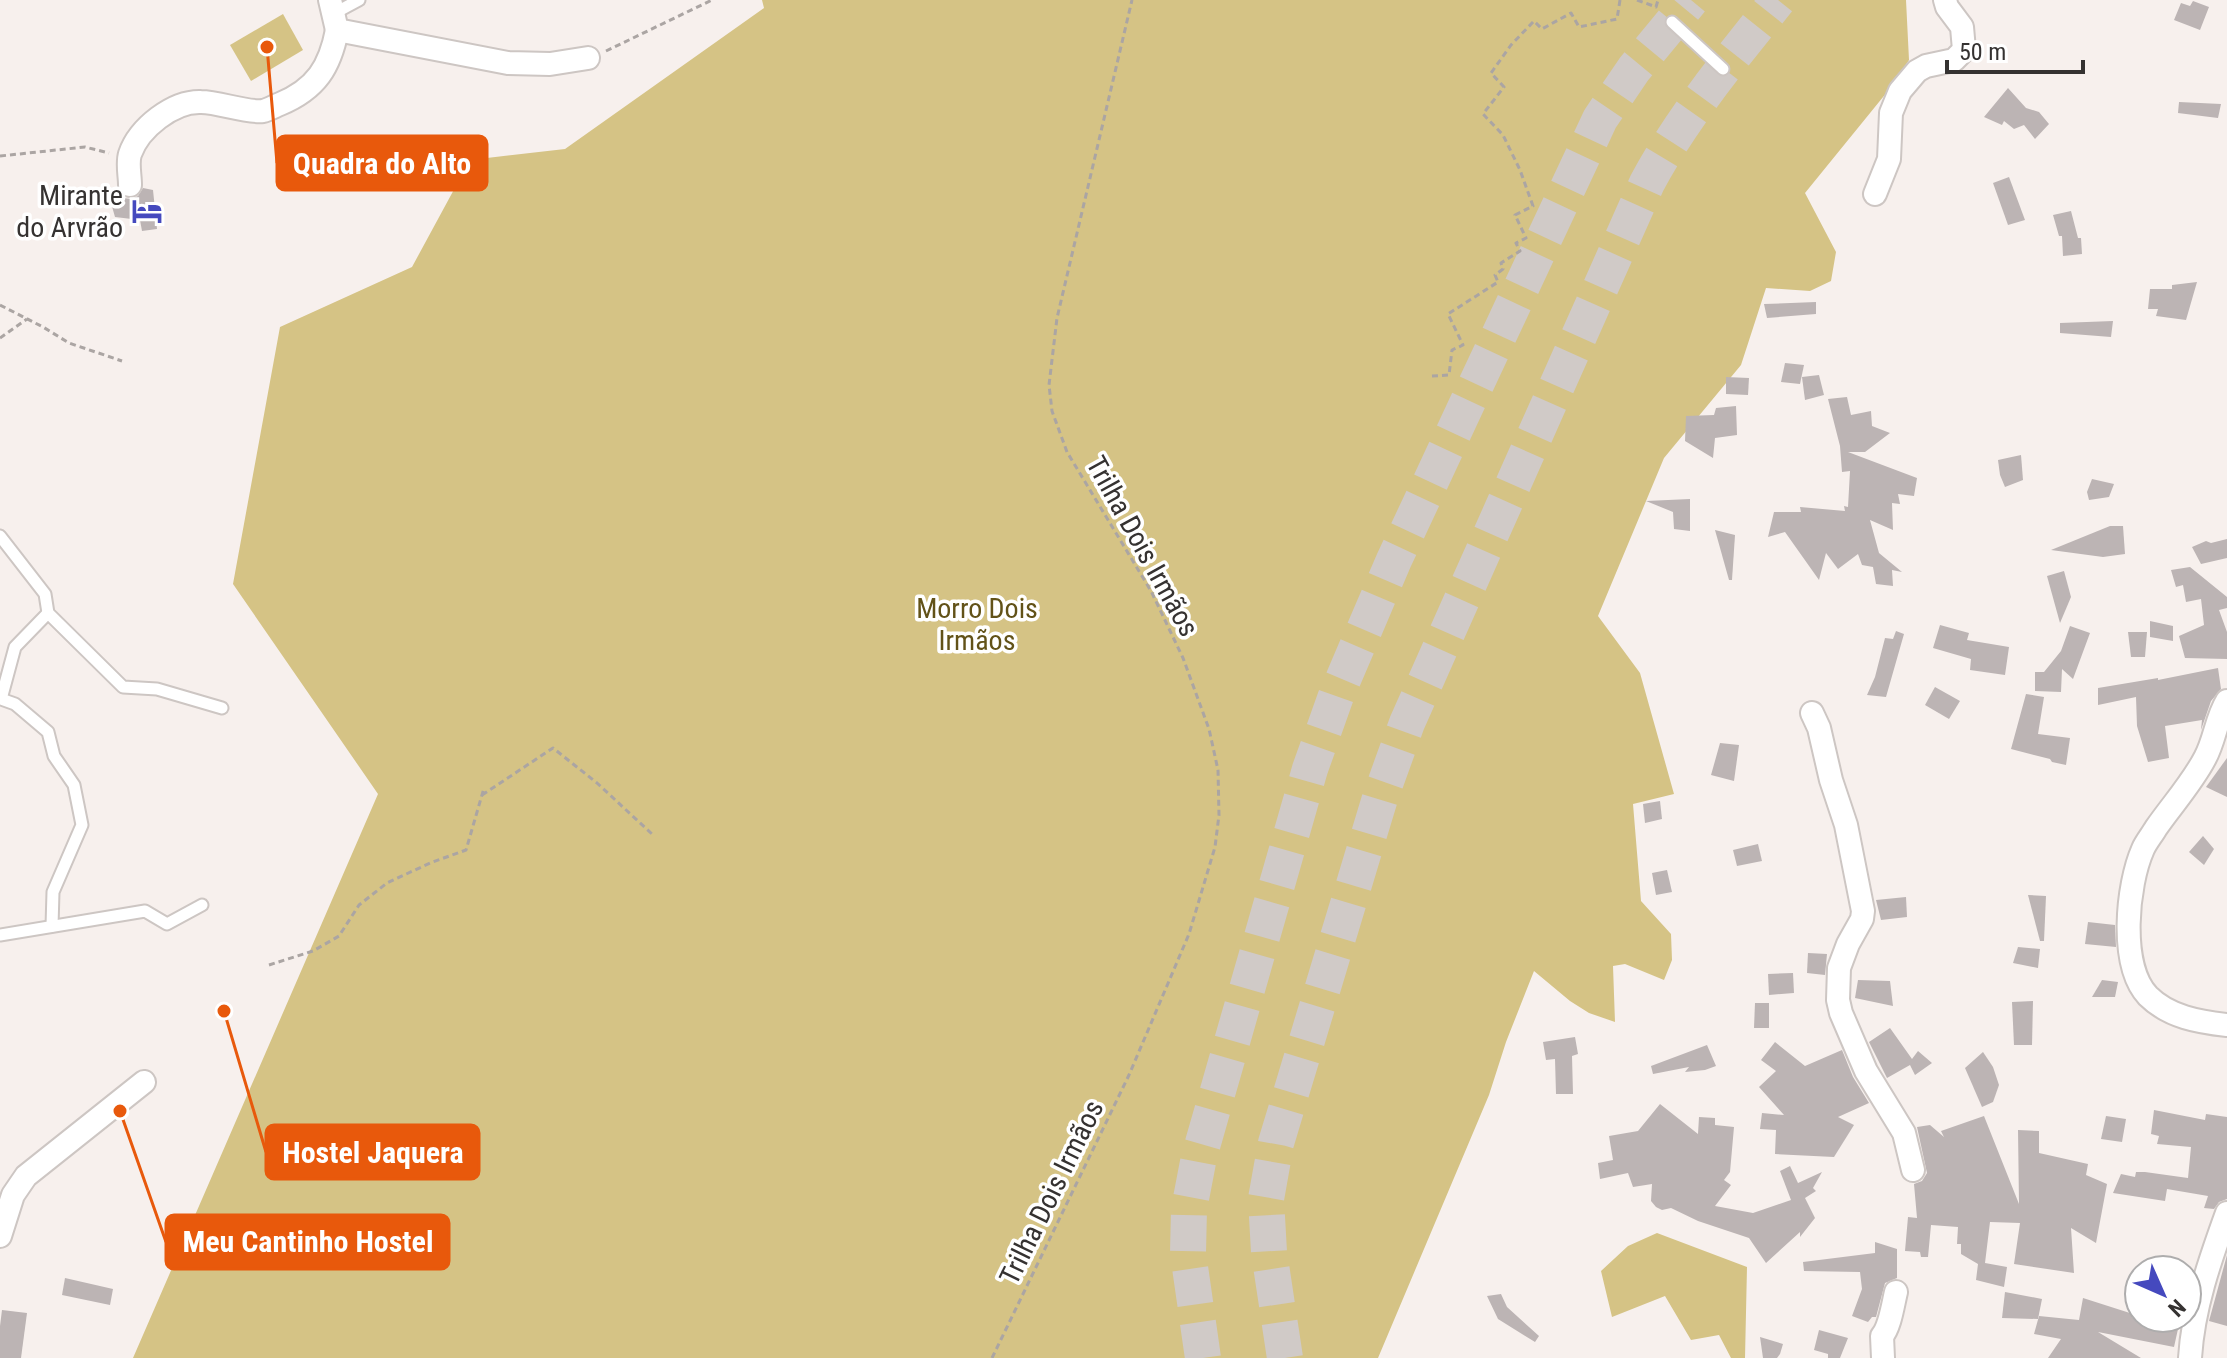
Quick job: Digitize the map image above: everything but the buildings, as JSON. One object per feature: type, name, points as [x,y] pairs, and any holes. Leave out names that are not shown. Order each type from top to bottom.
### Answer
[{"type":"street","points":[[1875,194],[1889,159],[1891,113],[1900,91],[1917,71],[1954,60],[1964,50],[1962,27],[1945,0]]},
{"type":"street","points":[[130,185],[129,158],[136,140],[174,108],[201,102],[263,111],[298,96],[320,77],[334,47],[333,15],[508,63],[550,64],[588,58]]},
{"type":"street","points":[[2227,701],[2206,757],[2143,848],[2128,915],[2131,952],[2138,982],[2149,997],[2179,1016],[2227,1025]]},
{"type":"street","points":[[1812,713],[1846,825],[1863,911],[1839,968],[1837,989],[1841,1013],[1870,1080],[1900,1124],[1913,1170]]},
{"type":"street","points":[[0,1236],[13,1195],[26,1176],[144,1082]]},
{"type":"street","points":[[2190,1358],[2191,1334],[2205,1276],[2227,1213]]},
{"type":"street","points":[[1883,1358],[1882,1336],[1888,1330],[1896,1292]]},
{"type":"lane","points":[[333,15],[359,0]]},
{"type":"lane","points":[[1672,22],[1723,69]]},
{"type":"lane","points":[[0,536],[45,594],[48,613],[123,687],[157,689],[222,708]]},
{"type":"lane","points":[[48,613],[15,647],[1,699],[15,704],[48,732],[54,756],[74,785],[77,798],[82,825],[53,892],[52,926]]},
{"type":"lane","points":[[0,935],[145,911],[167,924],[202,905]]},
{"type":"path","points":[[588,58],[712,0]]},
{"type":"path","name":"Trilha Dois Irmãos","points":[[992,1358],[1129,1075],[1189,934],[1215,847],[1219,815],[1218,770],[1209,729],[1183,658],[1151,591],[1067,452],[1052,411],[1049,385],[1057,318],[1077,225],[1132,0]]},
{"type":"path","points":[[1432,376],[1449,375],[1452,350],[1463,345],[1448,314],[1498,282],[1495,275],[1503,269],[1501,263],[1520,251],[1516,243],[1526,238],[1515,215],[1533,206],[1503,135],[1483,114],[1504,87],[1491,73],[1511,45],[1534,21],[1542,29],[1571,13],[1579,27],[1617,19],[1620,0]]},
{"type":"path","points":[[1637,0],[1656,7],[1658,0]]},
{"type":"path","points":[[0,156],[85,147],[129,158]]},
{"type":"path","points":[[0,305],[69,343],[122,361]]},
{"type":"path","points":[[0,338],[27,319]]},
{"type":"path","points":[[482,795],[553,748],[597,783],[652,834]]},
{"type":"path","points":[[269,965],[313,951],[339,936],[359,905],[387,883],[466,850],[484,788]]},
{"type":"green space","name":"Morro Dois Irmãos","points":[[762,0],[1906,0],[1909,60],[1892,86],[1805,193],[1836,252],[1831,281],[1810,291],[1766,288],[1741,365],[1664,458],[1598,616],[1640,673],[1674,794],[1633,804],[1641,901],[1671,934],[1672,960],[1664,980],[1625,964],[1613,966],[1615,1022],[1589,1013],[1534,971],[1489,1095],[1378,1358],[133,1358],[378,794],[233,584],[280,327],[412,267],[470,160],[565,149],[764,8]]},
{"type":"green space","points":[[283,14],[303,50],[251,81],[230,45]]},
{"type":"green space","points":[[1657,1233],[1747,1267],[1745,1358],[1731,1358],[1719,1335],[1691,1340],[1665,1296],[1612,1317],[1601,1271],[1628,1246]]},
{"type":"tunnel","points":[[1203,1358],[1188,1253],[1189,1209],[1199,1157],[1310,769],[1336,696],[1394,560],[1600,119],[1634,69],[1691,0]]},
{"type":"tunnel","points":[[1285,1358],[1269,1252],[1266,1199],[1276,1143],[1380,798],[1407,723],[1647,183],[1692,111],[1778,0]]},
{"type":"place","name":"Quadra do Alto","points":[[267,47]]},
{"type":"place","name":"Mirante do Arvrão","points":[[147,211]]},
{"type":"place","name":"Hostel Jaquera","points":[[224,1011]]},
{"type":"place","name":"Meu Cantinho Hostel","points":[[120,1111]]}]
